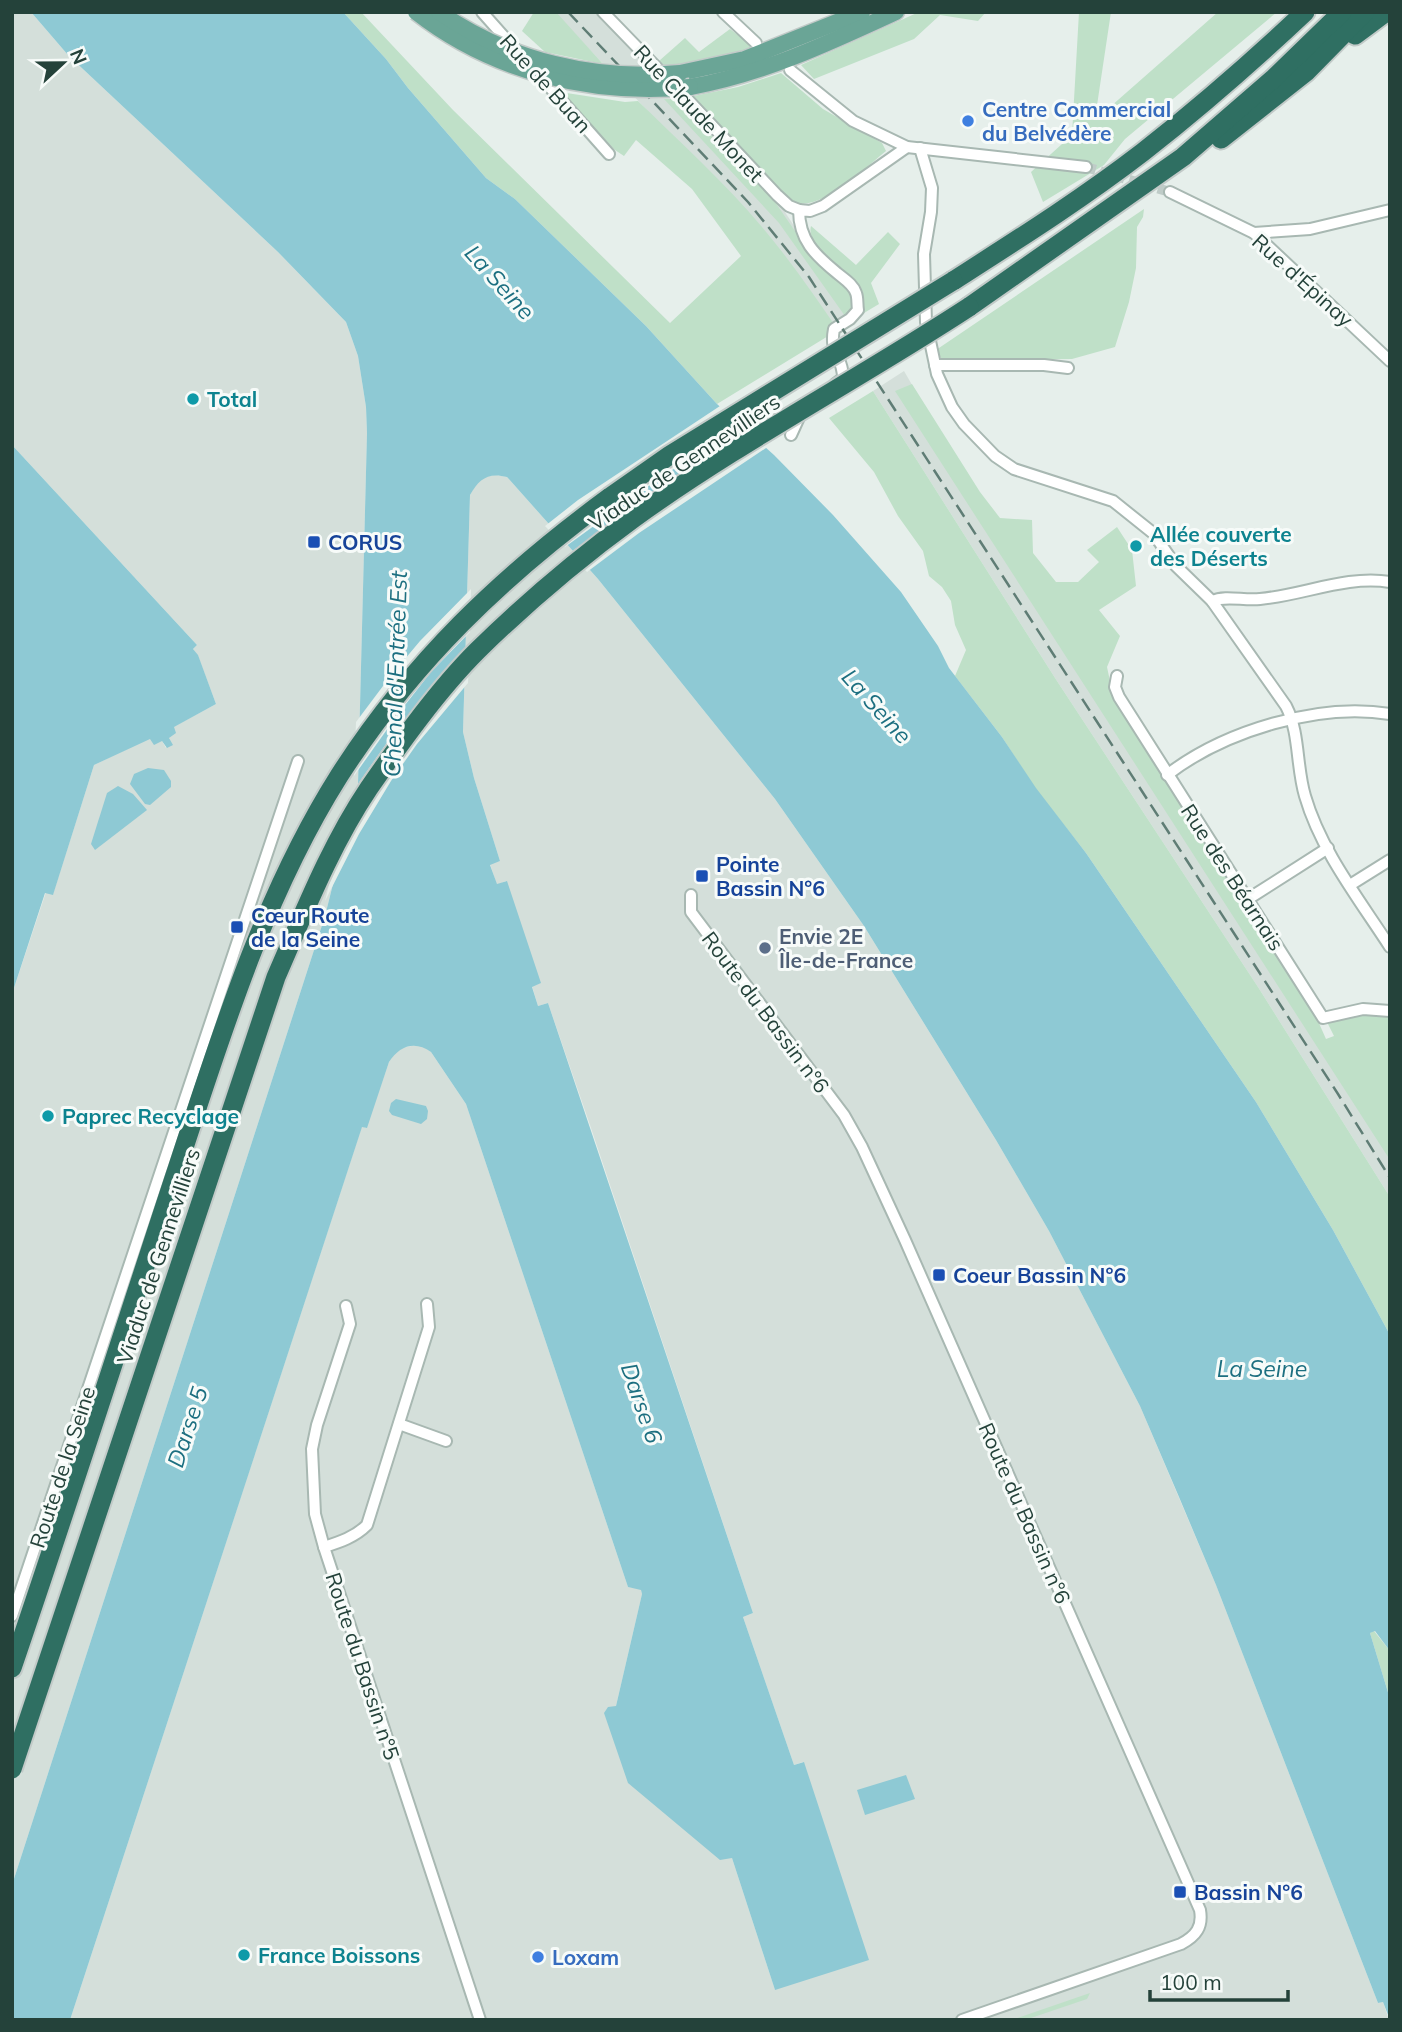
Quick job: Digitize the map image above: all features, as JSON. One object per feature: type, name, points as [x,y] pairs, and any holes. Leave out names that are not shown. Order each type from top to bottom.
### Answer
[{"type":"highway","name":"Viaduc de Gennevilliers","points":[[12,1668],[210,1069],[254,946],[298,849],[339,776],[395,698],[456,627],[565,530],[670,455],[953,281],[1053,216],[1141,153],[1238,74],[1305,12]]},
{"type":"highway","points":[[1183,157],[1273,79],[1342,12]]},
{"type":"highway","points":[[1183,157],[1204,152],[1306,72],[1365,12]]},
{"type":"highway","points":[[1330,49],[1342,46],[1386,12]]},
{"type":"highway","name":"Viaduc de Gennevilliers","points":[[12,1769],[276,977],[320,875],[368,790],[414,725],[475,653],[543,590],[645,511],[969,307],[1183,157]]},
{"type":"main road","points":[[416,12],[444,32],[488,56],[554,79],[613,89],[690,87],[720,82],[776,65],[896,12]]},
{"type":"main road","points":[[439,12],[485,39],[534,59],[584,71],[620,75],[680,73],[713,68],[745,59],[862,12]]},
{"type":"street","name":"Rue de Buan","points":[[482,12],[609,154]]},
{"type":"street","name":"Rue Claude Monet","points":[[603,12],[776,195],[789,206],[799,210]]},
{"type":"street","points":[[729,14],[756,43]]},
{"type":"street","points":[[790,70],[853,121],[907,147],[1086,167]]},
{"type":"street","points":[[791,435],[800,414],[843,378],[841,361],[831,345],[834,330],[858,310],[857,295],[851,285],[827,264],[803,237],[799,210],[810,211],[823,206],[907,147]]},
{"type":"street","points":[[920,148],[932,188],[932,212],[923,275],[926,322],[935,365],[951,407],[995,456],[1014,469],[1113,501],[1153,533],[1176,566],[1212,601],[1286,706],[1293,720],[1305,796],[1328,848],[1390,947]]},
{"type":"street","name":"Rue d'Épinay","points":[[1170,192],[1254,233],[1390,361]]},
{"type":"street","points":[[1254,233],[1310,229],[1390,210]]},
{"type":"street","points":[[935,365],[1044,365],[1068,368]]},
{"type":"street","points":[[1212,601],[1219,598],[1259,600],[1352,581],[1390,582]]},
{"type":"street","name":"Rue des Béarnais","points":[[1117,676],[1115,687],[1119,697],[1323,1018],[1363,1009],[1390,1011]]},
{"type":"street","points":[[1167,775],[1183,763],[1223,742],[1257,729],[1332,711],[1356,710],[1390,714]]},
{"type":"street","name":"Route de la Seine","points":[[12,1616],[298,761]]},
{"type":"street","points":[[1248,899],[1328,848]]},
{"type":"street","points":[[1350,885],[1390,860]]},
{"type":"street","name":"Route du Bassin n°6","points":[[691,895],[691,912],[836,1105],[862,1147],[1200,1910],[1202,1919],[1197,1932],[1181,1944],[962,2020]]},
{"type":"street","points":[[324,1547],[348,1539],[367,1525],[429,1327],[427,1304]]},
{"type":"street","name":"Route du Bassin n°5","points":[[346,1306],[350,1324],[317,1425],[312,1450],[315,1514],[480,2020]]},
{"type":"street","points":[[399,1424],[446,1441]]},
{"type":"shaded area","points":[[12,12],[31,12],[68,55],[278,252],[346,322],[358,356],[367,433],[358,784],[325,916],[12,1885],[12,994],[46,892],[53,894],[94,765],[150,738],[162,741],[166,748],[173,727],[216,704],[193,649],[197,645],[12,445]]},
{"type":"shaded area","points":[[554,12],[595,12],[769,188],[814,256],[864,313],[838,330],[645,108]]},
{"type":"shaded area","points":[[904,371],[1390,1144],[1390,1197],[1258,987],[1057,681],[873,391]]},
{"type":"shaded area","points":[[486,476],[507,477],[598,579],[775,799],[864,926],[1049,1231],[1140,1406],[1216,1585],[1378,2003],[1383,2002],[1389,2020],[70,2020],[362,1126],[366,1128],[389,1062],[395,1053],[402,1048],[416,1045],[431,1052],[466,1104],[628,1587],[641,1589],[616,1706],[732,1858],[775,1990],[803,1762],[794,1765],[743,1617],[753,1613],[548,1003],[538,1006],[532,986],[540,983],[506,881],[497,885],[490,864],[500,861],[474,778],[463,732],[470,495],[478,481]]},
{"type":"green space","points":[[343,12],[361,12],[453,110],[670,323],[741,256],[692,189],[636,140],[624,156],[615,150],[560,92],[625,102],[638,101],[702,162],[747,210],[792,265],[838,330],[717,404],[646,326],[515,199],[486,178]]},
{"type":"green space","points":[[534,12],[556,12],[603,64],[545,52],[522,31]]},
{"type":"green space","points":[[919,12],[986,12],[978,21],[940,15],[914,39],[814,79],[801,65]]},
{"type":"green space","points":[[1079,12],[1111,12],[1096,112],[1110,107],[1218,12],[1277,12],[1125,139],[1104,165],[1043,202],[1031,172],[1072,135]]},
{"type":"green space","points":[[730,29],[753,47],[725,58],[668,68],[659,61],[685,38],[699,52]]},
{"type":"green space","points":[[781,73],[823,109],[882,143],[886,151],[832,193],[808,203],[795,203],[782,196],[689,97],[738,87]]},
{"type":"green space","points":[[664,99],[674,99],[775,202],[810,253],[853,294],[852,310],[845,316],[779,223]]},
{"type":"green space","points":[[1144,209],[1137,227],[1136,268],[1129,302],[1115,347],[1072,359],[941,358],[936,350]]},
{"type":"green space","points":[[811,226],[856,265],[888,232],[900,244],[871,283],[879,304],[864,313],[861,308],[863,292],[821,252],[814,243]]},
{"type":"green space","points":[[912,384],[980,492],[1000,518],[1032,520],[1033,553],[1056,582],[1078,582],[1099,562],[1087,550],[1117,527],[1132,550],[1136,586],[1099,610],[1120,636],[1107,667],[1114,700],[1318,1021],[1326,1039],[1334,1036],[1326,1020],[1342,1015],[1390,1013],[1390,1160],[895,391]]},
{"type":"green space","points":[[873,391],[1057,681],[1258,987],[1390,1197],[1390,1335],[1333,1230],[1256,1102],[1086,853],[1035,788],[1002,737],[955,676],[966,650],[955,625],[951,601],[942,587],[929,576],[923,551],[898,516],[874,472],[829,418]]},
{"type":"green space","points":[[1374,1631],[1390,1651],[1390,1699],[1370,1633]]},
{"type":"green space","points":[[1090,1993],[1087,1999],[1025,2020],[1012,2020]]},
{"type":"water","name":"La Seine","points":[[31,12],[343,12],[486,178],[515,199],[646,326],[717,404],[774,455],[833,515],[901,592],[938,646],[949,668],[1086,853],[1256,1102],[1333,1230],[1390,1335],[1390,1651],[1375,1631],[1370,1633],[1390,1699],[1390,2020],[1383,2002],[1378,2003],[1216,1585],[1140,1406],[1049,1231],[864,926],[775,799],[598,579],[507,477],[494,475],[481,481],[470,495],[463,732],[474,778],[500,861],[490,865],[497,884],[507,881],[541,983],[532,987],[538,1006],[548,1003],[753,1613],[743,1617],[794,1765],[804,1762],[869,1960],[775,1990],[732,1858],[720,1860],[628,1783],[604,1713],[608,1707],[616,1706],[641,1590],[628,1587],[466,1104],[431,1052],[419,1046],[408,1046],[389,1062],[367,1128],[362,1127],[70,2020],[12,2020],[12,1885],[325,916],[358,784],[367,433],[358,356],[346,322],[278,252],[68,55]]},
{"type":"water","points":[[12,445],[197,645],[193,649],[198,655],[216,704],[174,727],[176,733],[169,738],[173,745],[167,748],[162,741],[154,745],[150,739],[94,765],[53,895],[45,893],[12,994]]},
{"type":"water","points":[[148,768],[164,770],[171,781],[171,787],[150,805],[145,804],[130,784],[134,774]]},
{"type":"water","points":[[118,786],[133,794],[147,810],[95,850],[91,844],[107,793]]},
{"type":"water","points":[[396,1099],[426,1106],[427,1119],[421,1124],[392,1115],[389,1111],[391,1103]]},
{"type":"water","points":[[906,1775],[915,1799],[865,1815],[857,1790]]},
{"type":"pier","points":[[723,404],[744,423],[657,480],[565,547],[545,526],[578,500]]},
{"type":"pier","points":[[751,430],[769,446],[639,533],[587,572],[570,553],[626,511]]},
{"type":"pier","points":[[471,589],[470,632],[431,672],[354,776],[356,722],[420,641]]},
{"type":"pier","points":[[470,642],[468,683],[417,744],[391,781],[359,834],[325,901],[351,796],[393,734]]},
{"type":"tunnel","points":[[1086,167],[1170,192]]},
{"type":"railway","points":[[568,12],[748,202],[809,277],[1390,1178]]},
{"type":"place","name":"Centre Commercial du Belvédère","points":[[968,121]]},
{"type":"place","name":"Total","points":[[193,399]]},
{"type":"place","name":"CORUS","points":[[314,542]]},
{"type":"place","name":"Allée couverte des Déserts","points":[[1136,546]]},
{"type":"place","name":"Pointe Bassin N°6","points":[[702,876]]},
{"type":"place","name":"Cœur Route de la Seine","points":[[237,927]]},
{"type":"place","name":"Envie 2E Île-de-France","points":[[765,948]]},
{"type":"place","name":"Paprec Recyclage","points":[[48,1116]]},
{"type":"place","name":"Coeur Bassin N°6","points":[[939,1275]]},
{"type":"place","name":"Bassin N°6","points":[[1180,1892]]},
{"type":"place","name":"France Boissons","points":[[244,1955]]},
{"type":"place","name":"Loxam","points":[[538,1957]]},
{"type":"water label","name":"Chenal d'Entrée Est","points":[[395,674]]},
{"type":"water label","name":"Darse 6","points":[[642,1403]]},
{"type":"water label","name":"Darse 5","points":[[187,1427]]}]
